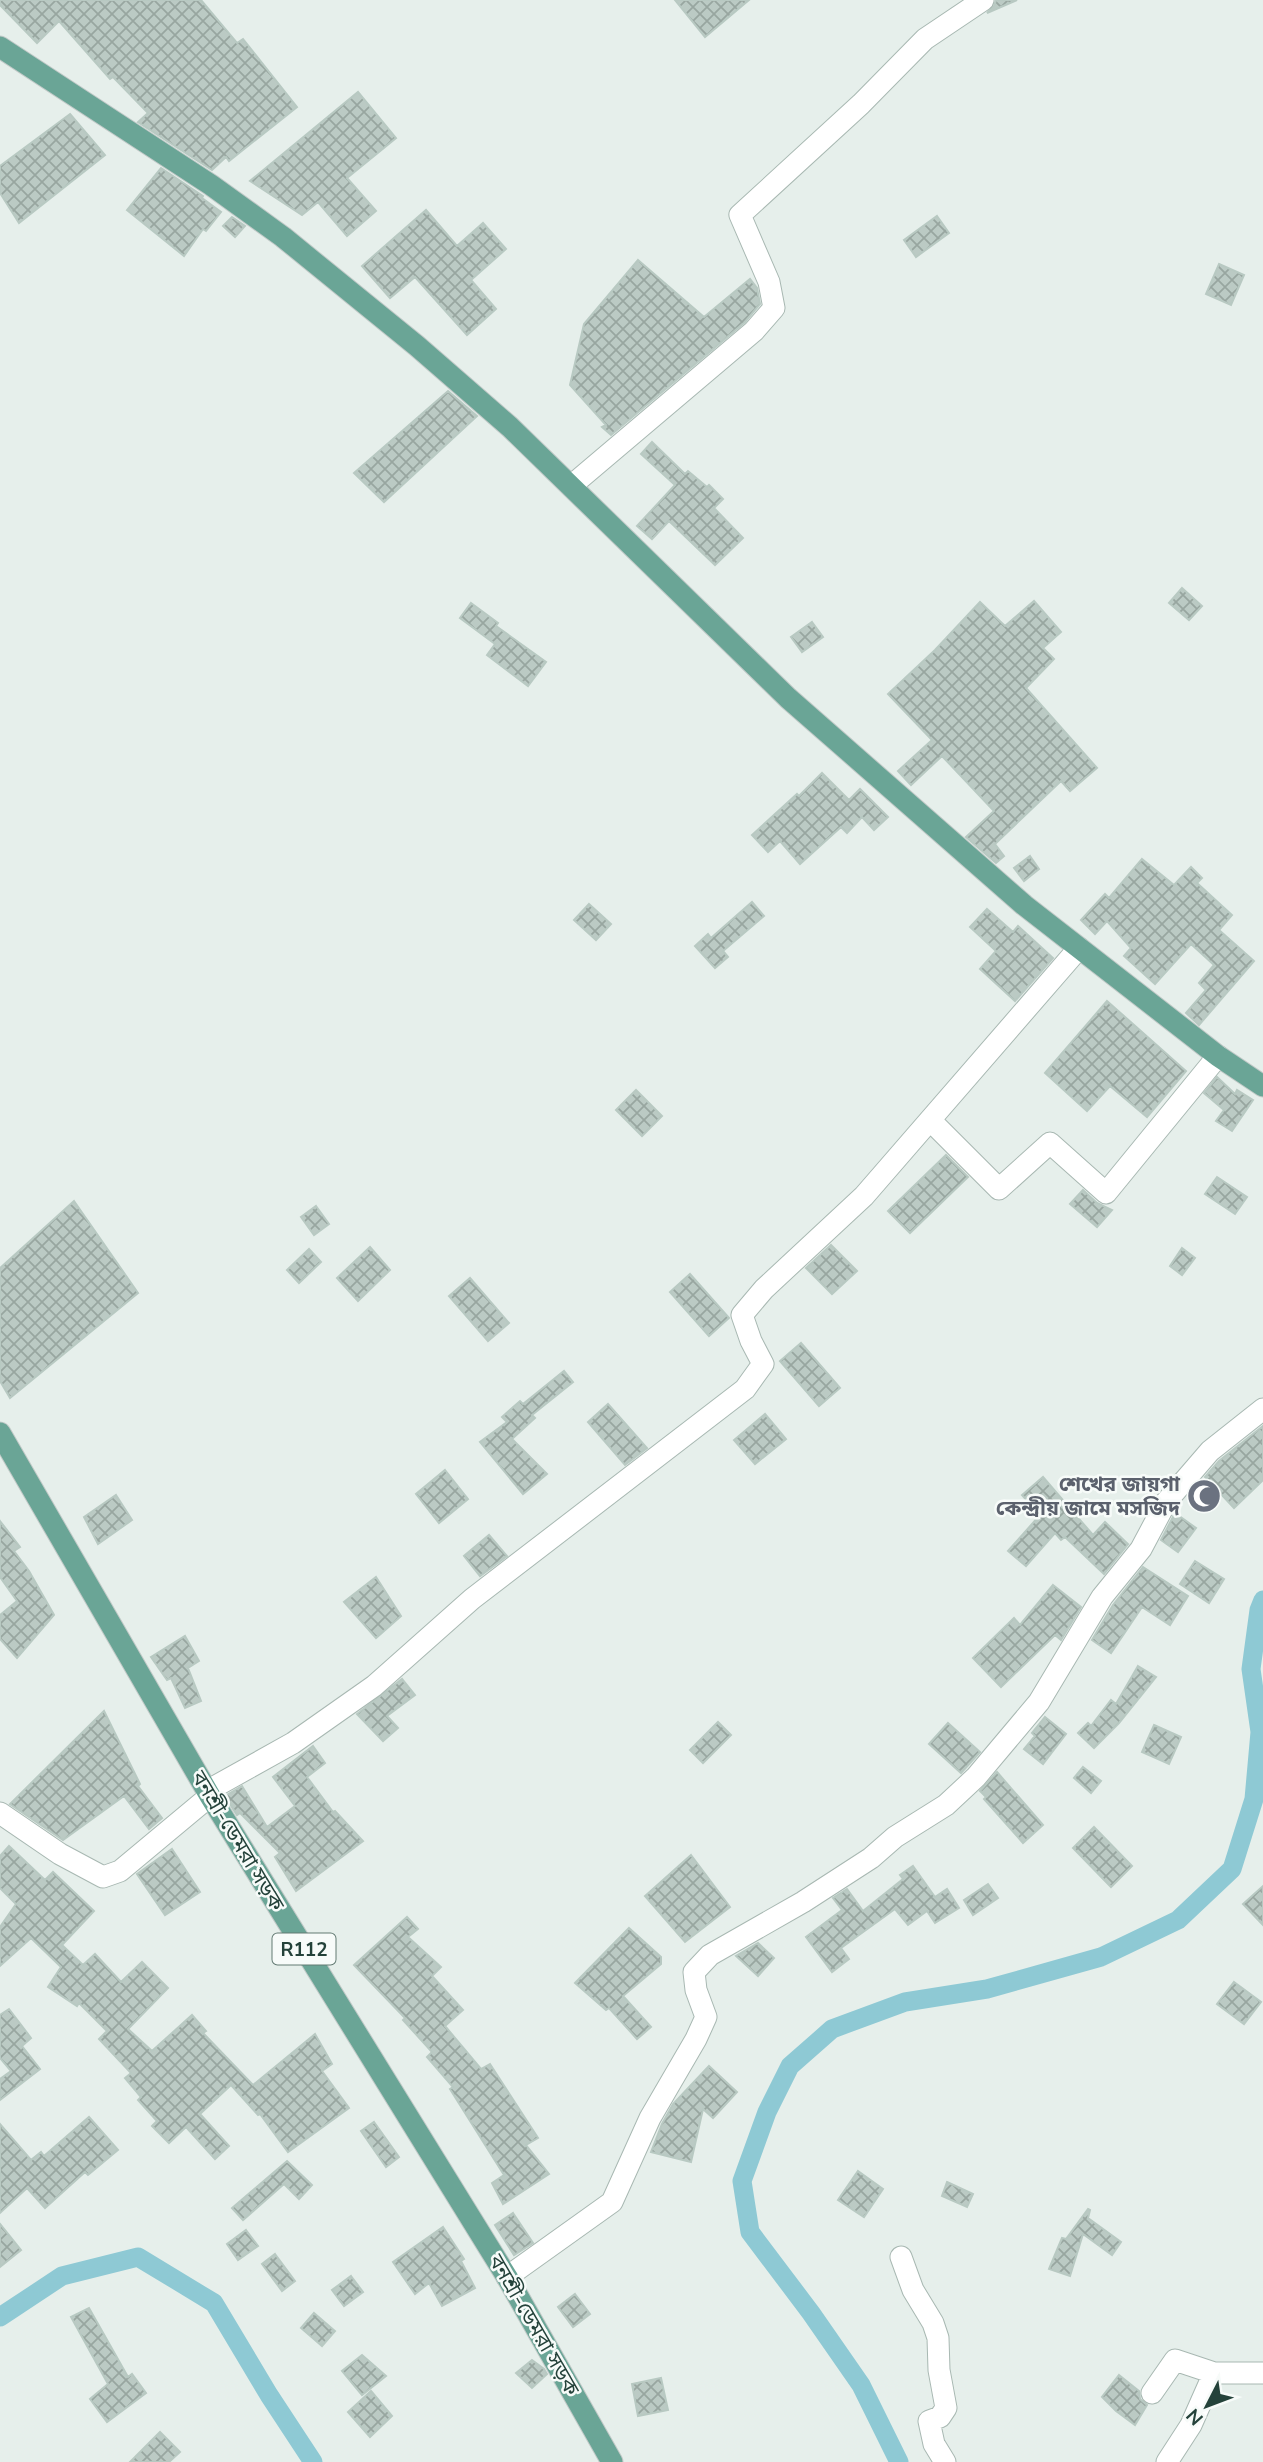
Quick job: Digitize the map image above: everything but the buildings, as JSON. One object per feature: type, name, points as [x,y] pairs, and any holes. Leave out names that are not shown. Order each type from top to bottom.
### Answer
[{"type":"main road","points":[[0,47],[211,185],[283,237],[417,346],[510,427],[788,698],[1024,905],[1218,1056],[1263,1086]]},
{"type":"main road","name":"বনশ্রী-ডেমরা সড়ক","points":[[0,1433],[208,1793],[507,2277],[612,2462]]},
{"type":"street","points":[[571,486],[754,331],[774,308],[769,282],[740,215],[861,104],[925,39],[983,0]]},
{"type":"street","points":[[0,1813],[60,1854],[103,1877],[120,1871],[208,1793],[293,1743],[373,1686],[472,1599],[745,1389],[763,1364],[742,1315],[764,1289],[864,1196],[1079,947]]},
{"type":"street","points":[[931,1121],[999,1189],[1050,1143],[1106,1193],[1218,1056]]},
{"type":"street","points":[[507,2277],[612,2202],[650,2118],[706,2017],[695,1990],[694,1972],[710,1955],[803,1902],[872,1858],[895,1837],[946,1805],[976,1777],[1039,1702],[1102,1597],[1141,1549],[1166,1502],[1210,1451],[1263,1409]]},
{"type":"street","points":[[901,2258],[913,2290],[933,2323],[938,2338],[939,2370],[946,2408],[940,2417],[929,2421],[934,2444],[945,2462]]},
{"type":"street","points":[[1152,2393],[1175,2360],[1214,2373],[1263,2373]]},
{"type":"street","points":[[1167,2462],[1191,2425],[1214,2373]]},
{"type":"waterway","points":[[899,2462],[861,2385],[750,2232],[742,2181],[767,2112],[790,2066],[832,2029],[905,2002],[987,1989],[1101,1957],[1178,1920],[1232,1869],[1254,1799],[1260,1732],[1251,1669],[1259,1610],[1263,1600]]},
{"type":"waterway","points":[[0,2317],[62,2276],[138,2257],[214,2303],[313,2462]]},
{"type":"place","name":"শেখের জায়গা কেন্দ্রীয় জামে মসজিদ","points":[[1204,1496]]}]
